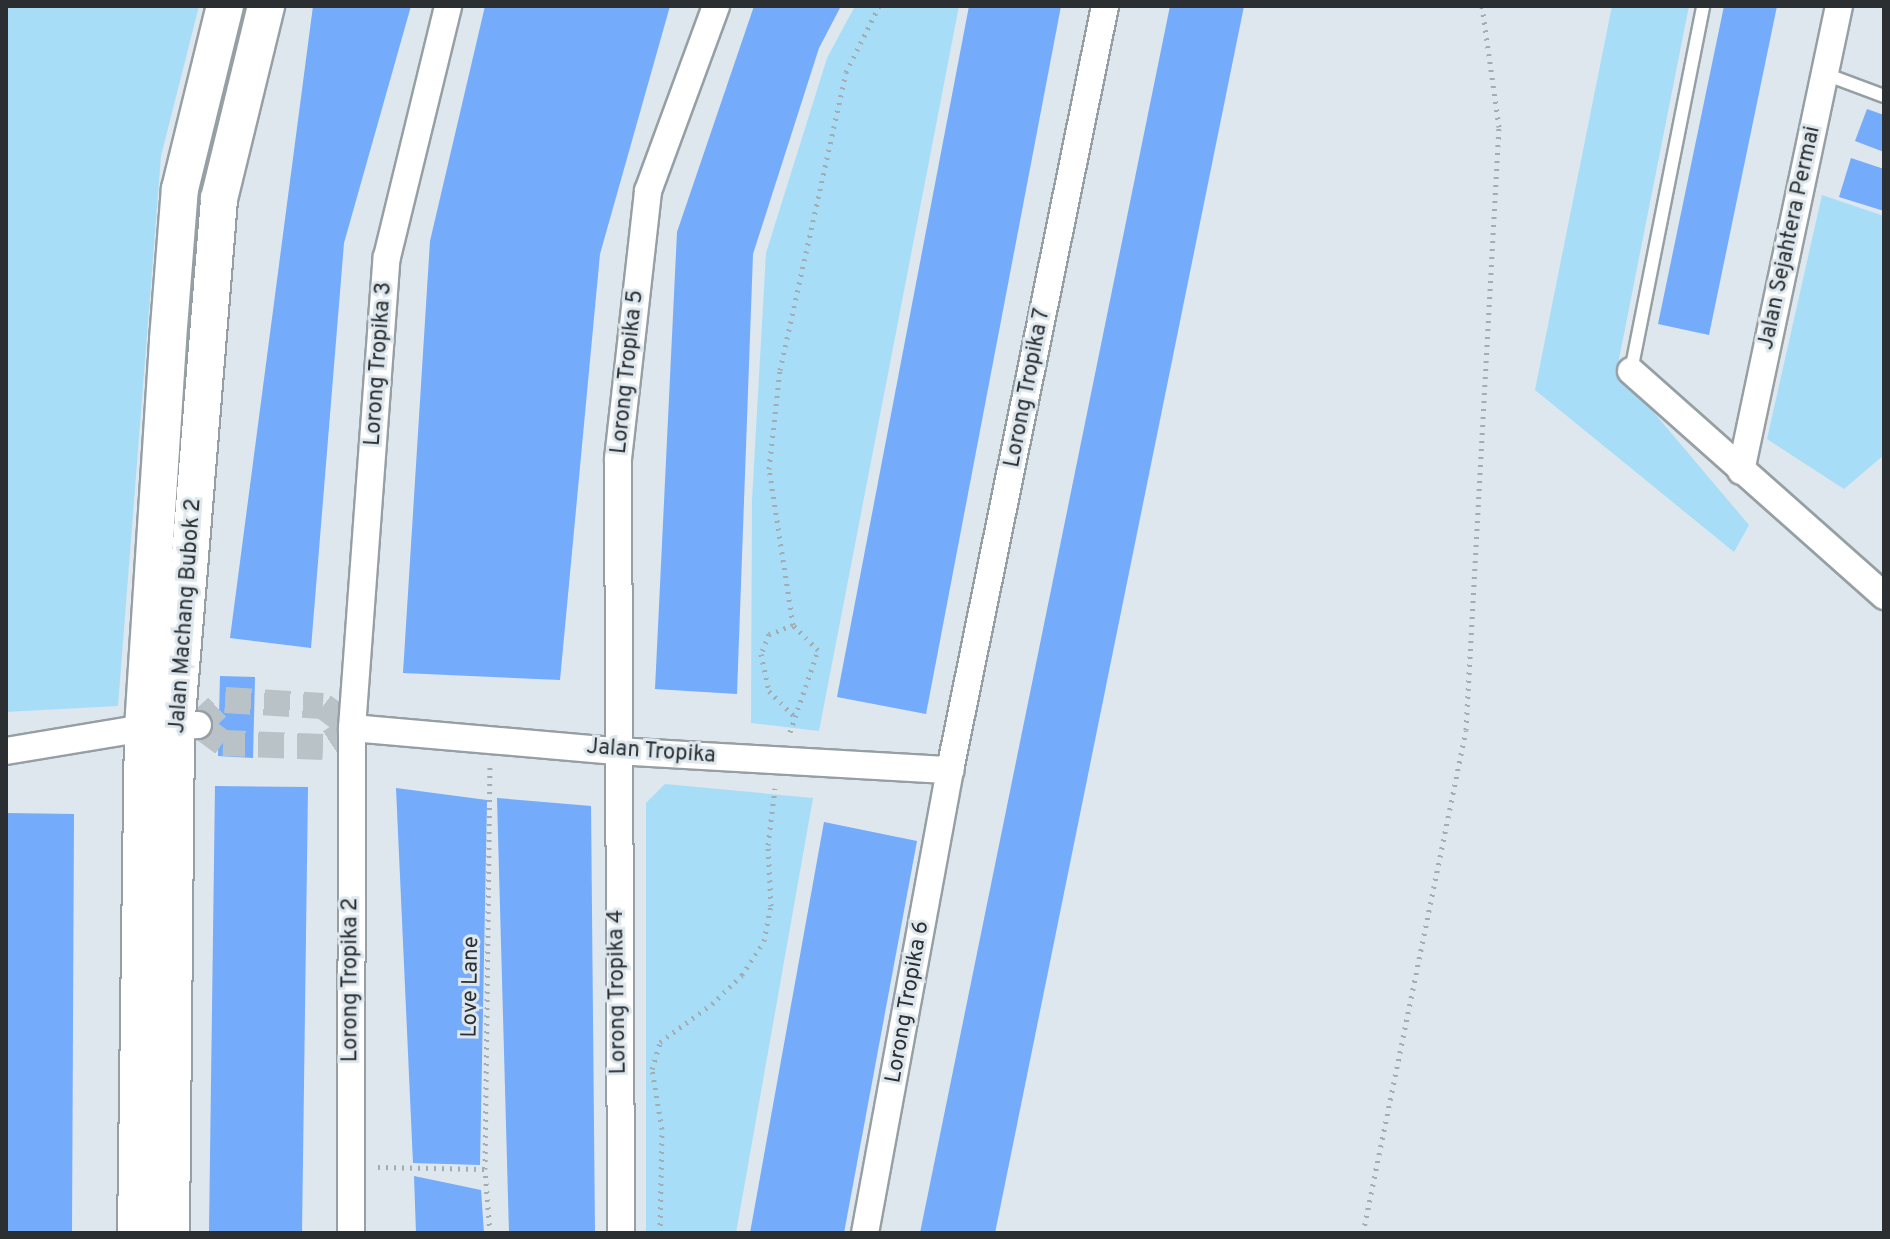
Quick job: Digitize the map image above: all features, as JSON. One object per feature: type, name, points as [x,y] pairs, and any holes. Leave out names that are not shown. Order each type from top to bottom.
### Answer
[{"type":"street","name":"Jalan Machang Bubok 2","points":[[171,1233],[180,189],[225,6]]},
{"type":"street","name":"Jalan Machang Bubok 2","points":[[136,1233],[173,727],[219,199],[266,6]]},
{"type":"street","name":"Lorong Tropika 3","points":[[352,728],[387,257],[448,6]]},
{"type":"street","name":"Lorong Tropika 5","points":[[616,751],[618,459],[648,191],[716,6]]},
{"type":"street","name":"Lorong Tropika 7","points":[[950,770],[1105,6]]},
{"type":"street","name":"Jalan Sejahtera Permai","points":[[1741,471],[1839,6]]},
{"type":"street","points":[[1631,371],[1884,596]]},
{"type":"street","points":[[6,751],[173,727]]},
{"type":"street","name":"Jalan Tropika","points":[[352,728],[616,751],[950,770]]},
{"type":"street","name":"Lorong Tropika 2","points":[[351,1233],[352,728]]},
{"type":"street","name":"Lorong Tropika 4","points":[[616,751],[621,1233]]},
{"type":"street","name":"Lorong Tropika 6","points":[[865,1233],[950,770]]},
{"type":"lane","points":[[1631,371],[1703,6]]},
{"type":"lane","points":[[1825,74],[1884,96]]},
{"type":"path","points":[[660,1233],[662,1129],[652,1069],[660,1042],[712,1004],[742,975],[764,941],[771,906],[768,845],[778,760],[796,718],[818,650],[793,625],[769,469],[780,370],[846,72],[879,6]]},
{"type":"path","points":[[1363,1233],[1466,730],[1499,127],[1482,6]]},
{"type":"path","points":[[793,625],[769,634],[761,654],[769,691],[796,718]]},
{"type":"path","name":"Love Lane","points":[[490,740],[485,1169],[490,1233]]},
{"type":"path","points":[[352,1166],[485,1169]]},
{"type":"shaded area","points":[[6,6],[199,6],[161,156],[118,706],[6,712]]},
{"type":"shaded area","points":[[855,6],[959,6],[819,731],[751,723],[752,500],[766,253],[827,58]]},
{"type":"shaded area","points":[[1612,6],[1689,6],[1617,369],[1749,525],[1734,552],[1535,390]]},
{"type":"shaded area","points":[[1822,195],[1884,216],[1884,455],[1844,489],[1767,439]]},
{"type":"shaded area","points":[[665,784],[813,798],[736,1233],[646,1233],[646,803]]},
{"type":"building","points":[[313,6],[411,6],[344,243],[311,648],[230,638]]},
{"type":"building","points":[[485,6],[670,6],[600,254],[560,680],[403,673],[430,241]]},
{"type":"building","points":[[754,6],[841,6],[819,48],[753,254],[737,694],[655,689],[677,232]]},
{"type":"building","points":[[969,6],[1061,6],[926,714],[837,697]]},
{"type":"building","points":[[1170,6],[1244,6],[995,1233],[920,1233]]},
{"type":"building","points":[[1724,6],[1777,6],[1709,335],[1658,324]]},
{"type":"building","points":[[1867,109],[1884,115],[1884,152],[1855,141]]},
{"type":"building","points":[[1851,158],[1884,169],[1884,211],[1839,197]]},
{"type":"building","points":[[220,676],[255,677],[253,758],[218,756]]},
{"type":"building","points":[[215,786],[308,787],[302,1233],[209,1233]]},
{"type":"building","points":[[396,788],[487,800],[480,1165],[413,1163]]},
{"type":"building","points":[[497,798],[591,806],[595,1233],[509,1233]]},
{"type":"building","points":[[6,813],[74,814],[72,1232],[6,1232]]},
{"type":"building","points":[[824,822],[917,841],[844,1233],[750,1233]]},
{"type":"building","points":[[414,1176],[481,1190],[484,1233],[416,1233]]},
{"type":"tunnel","points":[[225,700],[323,706],[352,728],[323,747],[223,743],[198,725],[225,700]]}]
